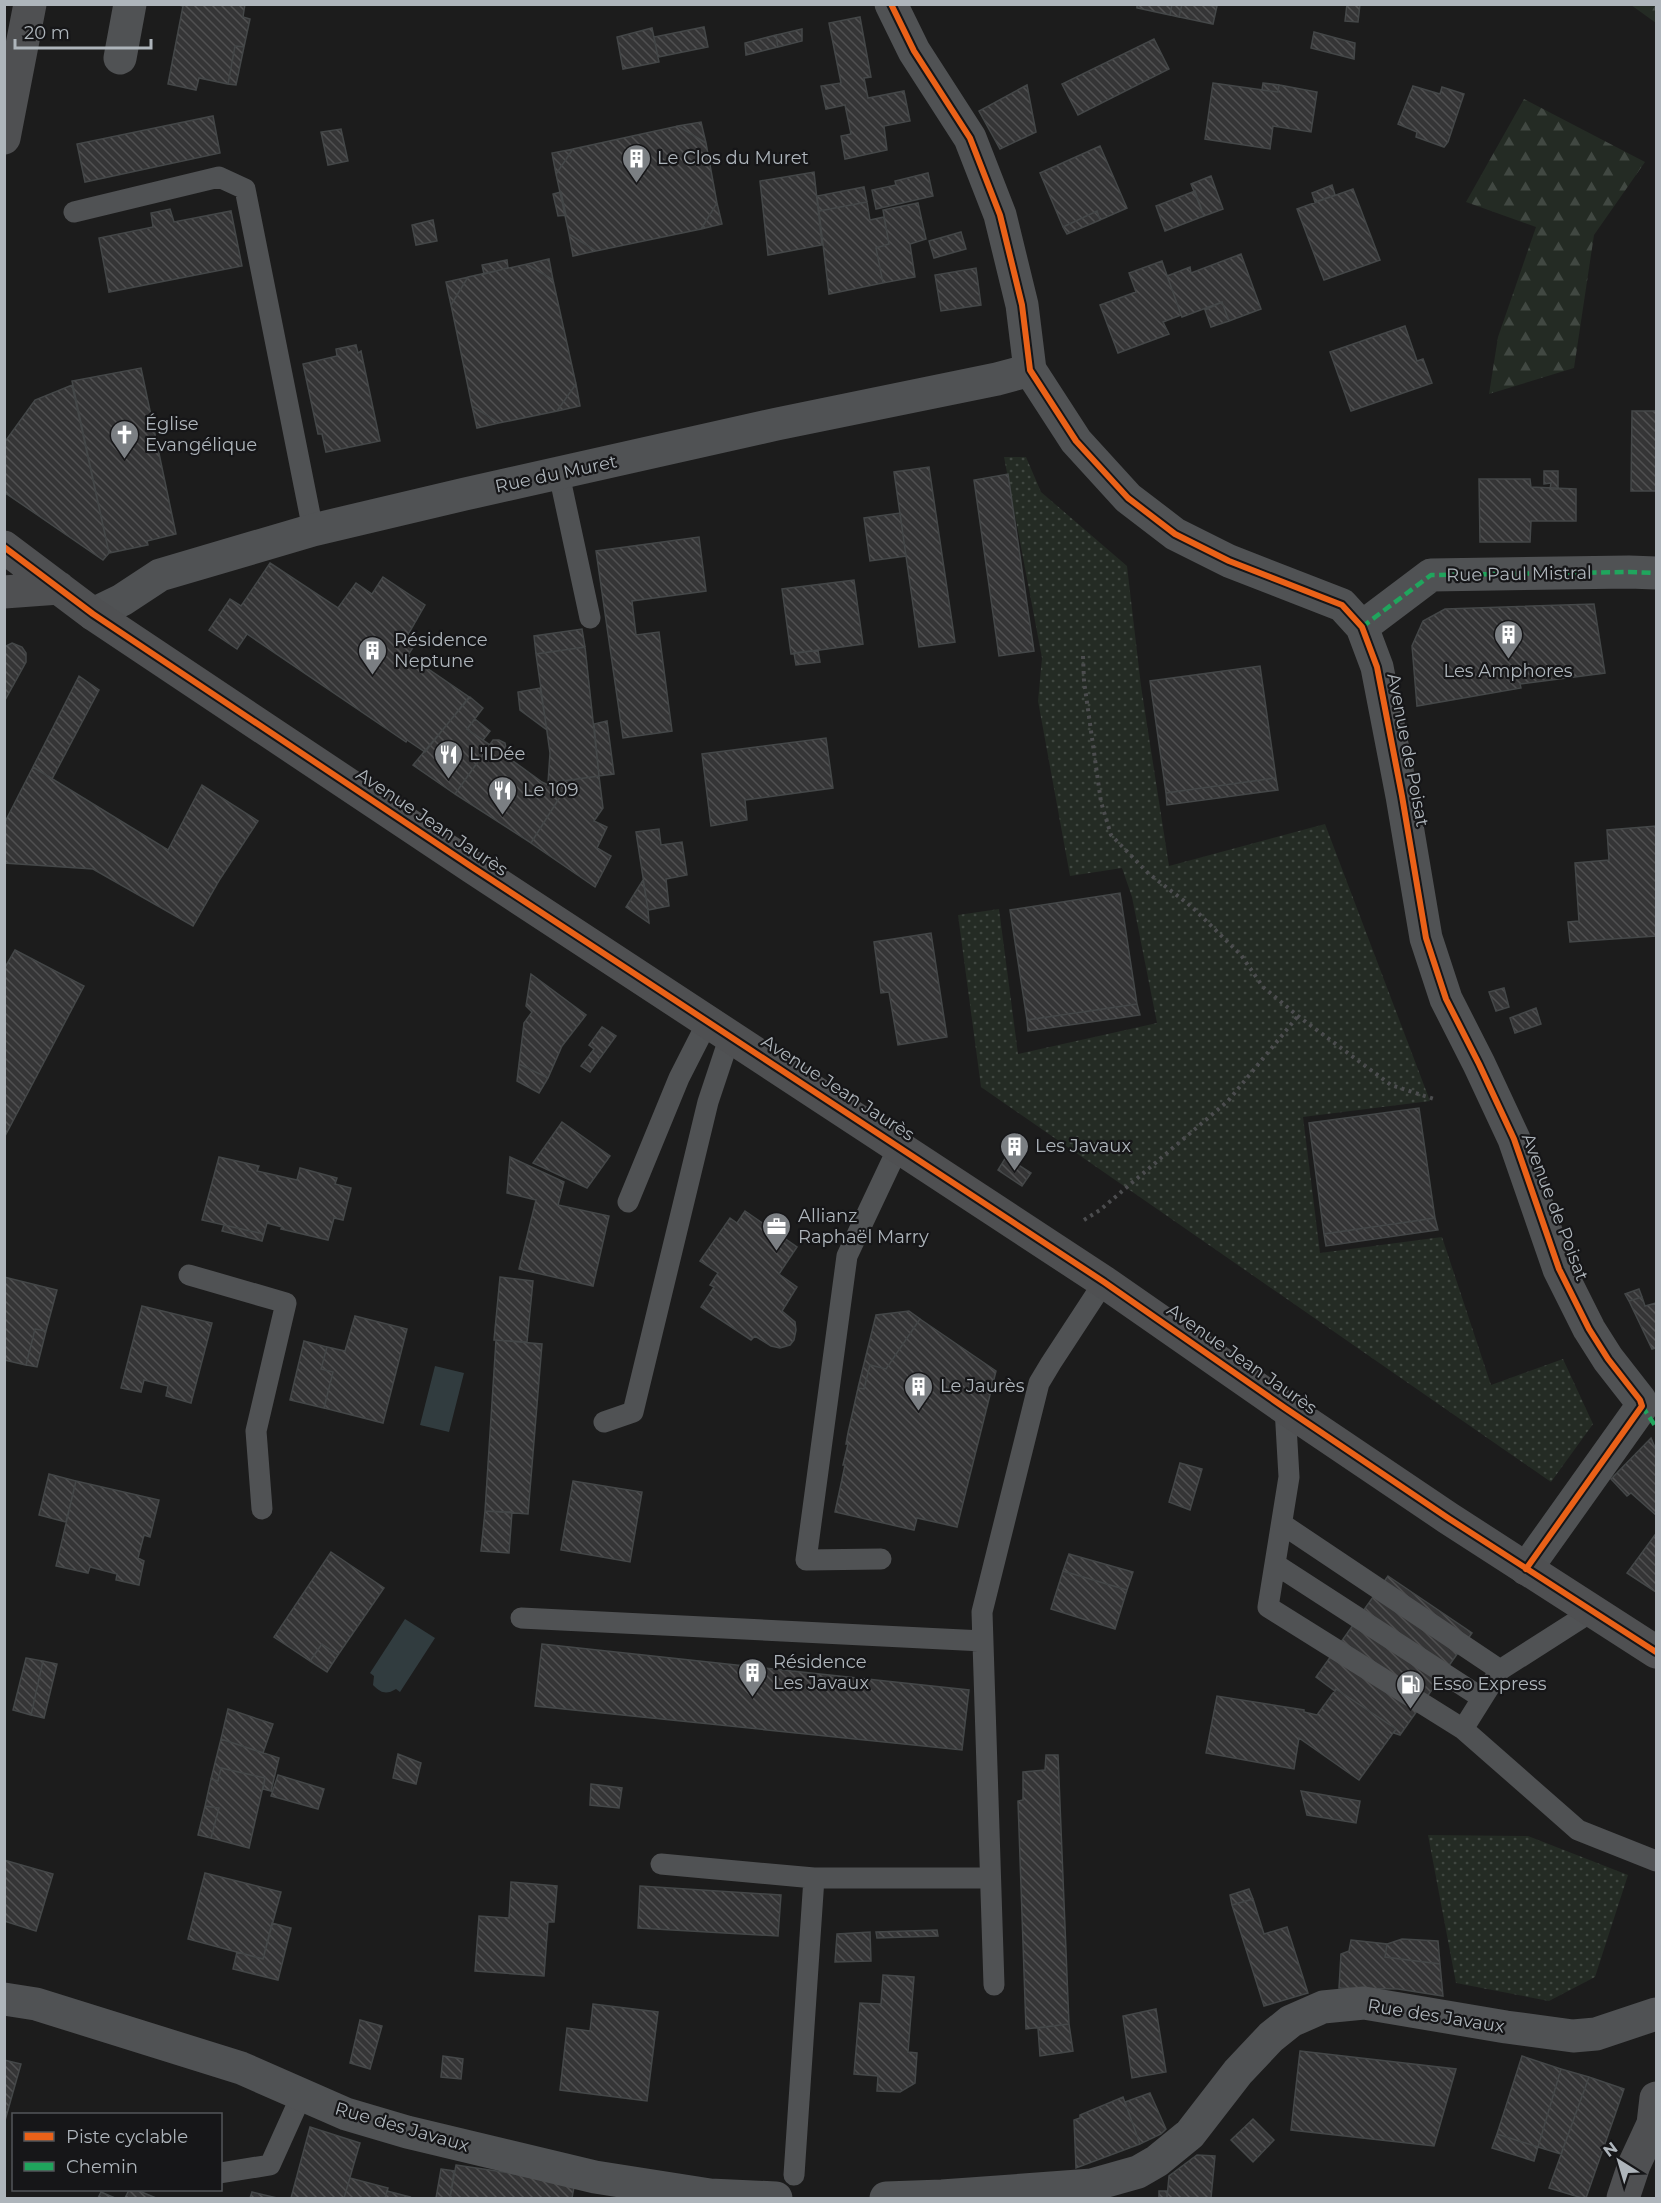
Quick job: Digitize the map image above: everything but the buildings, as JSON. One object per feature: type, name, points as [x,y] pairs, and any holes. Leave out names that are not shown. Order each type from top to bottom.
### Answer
[{"type":"main road","points":[[4,138],[30,4]]},
{"type":"main road","name":"Avenue Jean Jaurès","points":[[4,547],[93,614],[462,860],[1104,1282],[1285,1408],[1526,1569],[1656,1652]]},
{"type":"main road","points":[[4,592],[59,588]]},
{"type":"main road","points":[[1623,2199],[1634,2165],[1655,2115]]},
{"type":"street","points":[[120,58],[130,4]]},
{"type":"street","name":"Avenue de Poisat","points":[[891,4],[914,51],[970,138],[1000,215],[1022,305],[1030,370],[1076,441],[1128,498],[1174,534],[1200,548],[1342,606],[1362,627],[1377,667],[1426,938],[1446,999],[1514,1139],[1559,1269],[1589,1329],[1642,1406],[1526,1569]]},
{"type":"street","name":"Rue du Muret","points":[[93,614],[122,600],[160,576],[313,530],[777,424],[997,380],[1030,370]]},
{"type":"street","name":"Rue Paul Mistral","points":[[1362,627],[1431,575],[1656,573]]},
{"type":"street","name":"Rue des Javaux","points":[[4,1999],[36,2004],[241,2068],[346,2114],[407,2132],[595,2176],[710,2195],[785,2187]]},
{"type":"street","name":"Rue des Javaux","points":[[886,2199],[1092,2185],[1138,2172],[1157,2160],[1190,2133],[1238,2072],[1271,2037],[1291,2021],[1323,2007],[1364,2003],[1573,2036],[1596,2034],[1656,2014]]},
{"type":"lane","points":[[74,212],[219,177],[245,189],[313,530]]},
{"type":"lane","points":[[559,474],[590,618]]},
{"type":"lane","points":[[628,1202],[679,1078],[719,1029]]},
{"type":"lane","points":[[604,1422],[633,1412],[708,1102],[719,1029]]},
{"type":"lane","points":[[881,1559],[806,1560],[847,1256],[899,1146]]},
{"type":"lane","points":[[189,1275],[286,1303],[256,1431],[262,1509]]},
{"type":"lane","points":[[994,1986],[982,1612],[1040,1383],[1104,1282]]},
{"type":"lane","points":[[1285,1408],[1289,1477],[1268,1606],[1463,1729],[1578,1830],[1656,1862]]},
{"type":"lane","points":[[1282,1524],[1500,1670]]},
{"type":"lane","points":[[1275,1564],[1482,1698]]},
{"type":"lane","points":[[1463,1729],[1500,1670],[1594,1611]]},
{"type":"lane","points":[[521,1618],[983,1641]]},
{"type":"lane","points":[[661,1864],[814,1878],[990,1878]]},
{"type":"lane","points":[[785,2187],[814,1878]]},
{"type":"lane","points":[[222,2173],[270,2164],[302,2094]]},
{"type":"path","points":[[1083,656],[1084,681],[1101,802],[1111,835],[1148,873],[1192,907],[1241,955],[1263,987],[1298,1016],[1391,1085],[1437,1100]]},
{"type":"path","points":[[1081,1222],[1100,1210],[1228,1101],[1298,1016]]},
{"type":"green space","points":[[1631,5],[1656,5],[1656,23]]},
{"type":"green space","points":[[1524,99],[1645,162],[1594,235],[1574,368],[1489,394],[1498,337],[1536,227],[1466,202]]},
{"type":"green space","points":[[1004,457],[1026,457],[1041,492],[1127,566],[1141,686],[1169,866],[1325,824],[1430,1101],[1303,1117],[1320,1253],[1442,1237],[1491,1385],[1563,1359],[1593,1424],[1551,1482],[981,1087],[958,915],[999,909],[1018,1054],[1157,1023],[1132,897],[1122,868],[1070,876],[1038,701],[1042,658]]},
{"type":"green space","points":[[1428,1835],[1528,1836],[1628,1875],[1595,1977],[1549,2001],[1456,1983]]},
{"type":"shaded area","points":[[435,1366],[464,1373],[449,1432],[420,1425]]},
{"type":"shaded area","points":[[405,1619],[435,1638],[400,1692],[396,1689],[384,1692],[373,1685],[374,1676],[370,1673]]},
{"type":"marked path","points":[[1362,627],[1431,575],[1656,573]]},
{"type":"marked path","points":[[1642,1406],[1656,1427]]},
{"type":"cycle path","points":[[891,4],[914,51],[970,138],[1000,215],[1022,305],[1030,370],[1076,441],[1128,498],[1175,534],[1229,561],[1342,605],[1362,627],[1377,667],[1426,938],[1446,999],[1514,1139],[1559,1269],[1589,1329],[1642,1406],[1526,1569]]},
{"type":"cycle path","points":[[4,547],[93,614],[472,867],[1104,1282],[1448,1518],[1656,1652]]},
{"type":"place","name":"Le Clos du Muret","points":[[636,184]]},
{"type":"place","name":"Église Evangélique","points":[[124,460]]},
{"type":"place","name":"Les Amphores","points":[[1508,660]]},
{"type":"place","name":"Résidence Neptune","points":[[373,676]]},
{"type":"place","name":"L'IDée","points":[[448,780]]},
{"type":"place","name":"Le 109","points":[[502,816]]},
{"type":"place","name":"Les Javaux","points":[[1014,1172]]},
{"type":"place","name":"Allianz Raphaël Marry","points":[[777,1252]]},
{"type":"place","name":"Le Jaurès","points":[[919,1412]]},
{"type":"place","name":"Résidence Les Javaux","points":[[752,1698]]},
{"type":"place","name":"Esso Express","points":[[1411,1710]]}]
